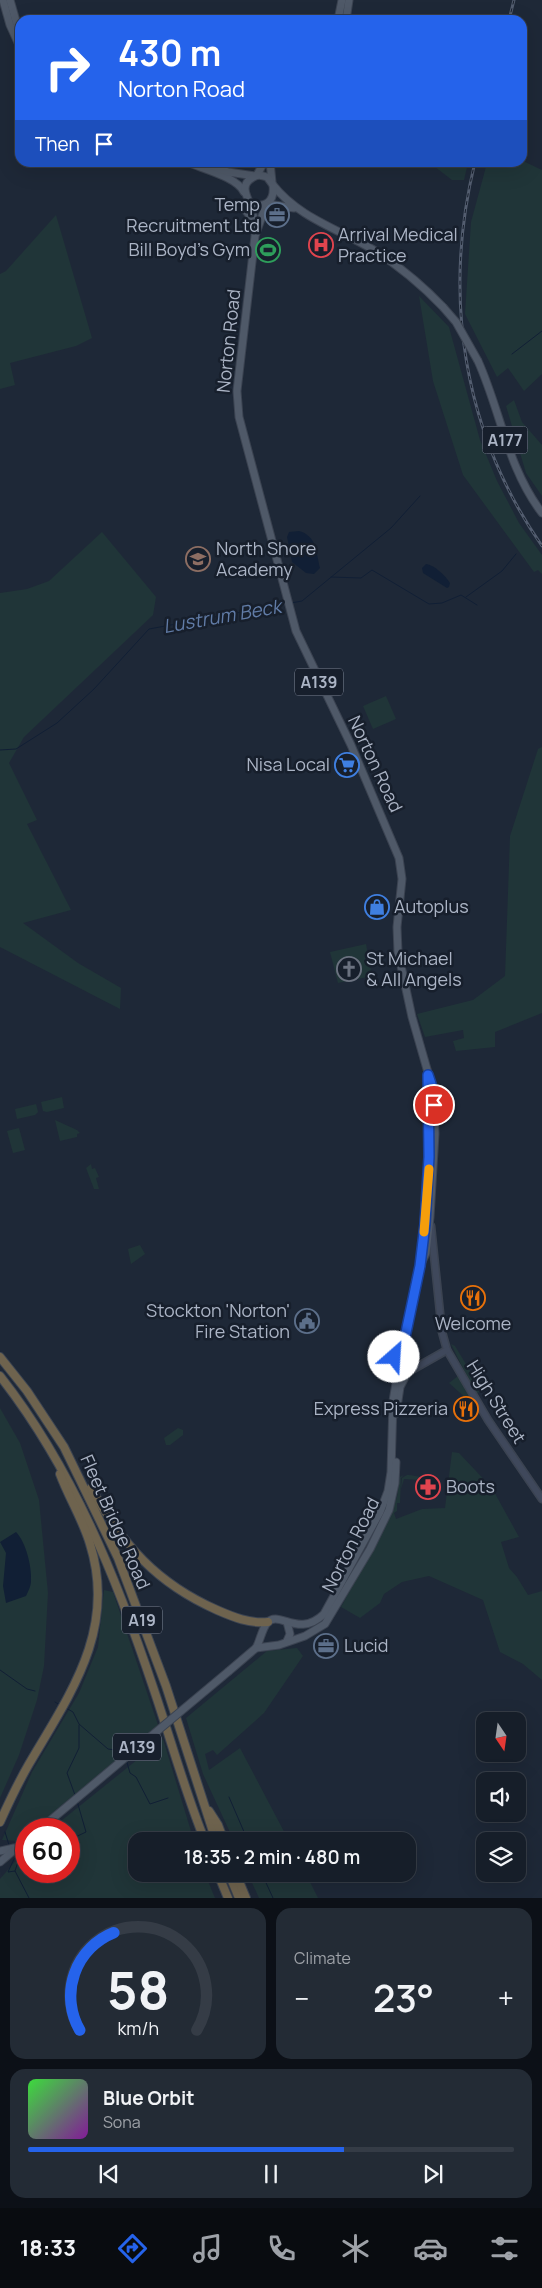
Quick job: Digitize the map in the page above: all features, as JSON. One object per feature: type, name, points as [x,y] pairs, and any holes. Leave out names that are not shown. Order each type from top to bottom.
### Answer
[{"type":"highway","name":"Fleet Bridge Road","points":[[0,1356],[64,1447],[96,1509],[133,1595],[166,1686],[202,1801]]},
{"type":"highway","name":"Fleet Bridge Road","points":[[0,1376],[54,1456],[88,1519],[118,1590],[202,1832]]},
{"type":"highway","name":"A19","points":[[64,1447],[105,1513],[133,1551],[172,1587],[197,1602],[230,1616],[266,1626]]},
{"type":"highway","name":"A19","points":[[0,1822],[28,1766],[67,1701],[90,1651],[96,1621],[98,1587],[90,1544],[54,1456]]},
{"type":"highway","name":"A19","points":[[202,1801],[213,1832]]},
{"type":"highway","points":[[202,1801],[221,1832]]},
{"type":"highway","points":[[221,1882],[227,1898]]},
{"type":"highway","points":[[232,1882],[239,1898]]},
{"type":"highway","points":[[239,1882],[246,1898]]},
{"type":"main road","points":[[3,0],[15,36]]},
{"type":"main road","points":[[10,0],[15,18]]},
{"type":"main road","points":[[339,15],[342,0]]},
{"type":"main road","points":[[347,15],[349,0]]},
{"type":"main road","points":[[199,167],[241,185],[246,195]]},
{"type":"main road","points":[[215,167],[228,172],[267,177],[273,184]]},
{"type":"main road","points":[[246,195],[246,184],[256,176],[261,167]]},
{"type":"main road","points":[[271,167],[273,184]]},
{"type":"main road","name":"Norton Road","points":[[255,236],[267,205],[274,193],[273,184]]},
{"type":"main road","name":"A177","points":[[273,184],[296,209],[372,250],[417,281],[443,306],[456,322],[478,361],[490,390],[514,465],[526,490],[542,513]]},
{"type":"main road","name":"Norton Road","points":[[246,195],[253,219],[255,236],[236,401],[288,605],[304,651],[351,745],[399,858],[402,879],[396,943],[412,1017],[433,1090],[436,1134],[426,1253],[420,1266]]},
{"type":"main road","points":[[249,202],[260,206],[267,205]]},
{"type":"main road","points":[[234,205],[245,210],[253,219]]},
{"type":"main road","name":"A177","points":[[267,205],[296,209]]},
{"type":"main road","name":"Norton Road","points":[[397,1354],[404,1342],[420,1266],[429,1157],[428,1075]]},
{"type":"main road","name":"High Street","points":[[430,1217],[442,1332],[447,1350],[484,1414],[542,1499]]},
{"type":"main road","name":"Norton Road","points":[[404,1342],[407,1354]]},
{"type":"main road","points":[[394,1374],[399,1377],[408,1373],[419,1364],[447,1350]]},
{"type":"main road","points":[[397,1354],[407,1354]]},
{"type":"main road","name":"A139","points":[[394,1374],[391,1363],[397,1354]]},
{"type":"main road","name":"A139","points":[[407,1354],[411,1361],[408,1373]]},
{"type":"main road","points":[[411,1361],[419,1364]]},
{"type":"main road","name":"Norton Road","points":[[287,1641],[316,1632],[325,1624],[370,1549],[389,1510],[395,1483],[396,1413],[400,1386],[408,1373]]},
{"type":"main road","name":"Norton Road","points":[[287,1622],[298,1626],[311,1624],[324,1614],[380,1512],[391,1472],[393,1401],[396,1384],[394,1374]]},
{"type":"main road","name":"A139","points":[[53,1818],[256,1648],[266,1626],[276,1618],[287,1622]]},
{"type":"main road","points":[[287,1622],[290,1630],[287,1641]]},
{"type":"main road","points":[[266,1626],[265,1637],[275,1644]]},
{"type":"main road","name":"A139","points":[[256,1648],[287,1641]]},
{"type":"main road","points":[[0,1851],[15,1847]]},
{"type":"main road","points":[[0,1862],[15,1849]]},
{"type":"green space","points":[[527,163],[542,170],[542,374],[524,391],[508,368],[497,377],[465,314],[471,222],[486,167],[527,167]]},
{"type":"green space","points":[[435,167],[467,167],[464,180],[452,180]]},
{"type":"green space","points":[[56,215],[92,338],[76,346],[10,363],[15,385],[0,389],[0,274],[6,271]]},
{"type":"green space","points":[[419,296],[449,327],[480,440],[497,481],[519,523],[542,555],[542,574],[538,570],[534,572],[463,475],[433,381]]},
{"type":"green space","points":[[514,400],[522,422],[542,445],[542,496],[526,473],[506,406]]},
{"type":"green space","points":[[102,532],[156,597],[153,615],[24,737],[9,763],[37,820],[27,824],[71,910],[23,923],[78,963],[121,988],[120,1009],[0,947],[0,593],[27,589],[49,581]]},
{"type":"green space","points":[[386,696],[396,719],[373,729],[363,706]]},
{"type":"green space","points":[[542,747],[542,1013],[495,1032],[495,1047],[456,1051],[453,1041],[464,1038],[463,1030],[425,1037],[417,1014],[473,1000],[505,976],[510,836],[538,749]]},
{"type":"green space","points":[[366,944],[372,976],[338,983],[330,952]]},
{"type":"green space","points":[[62,1097],[64,1108],[47,1112],[43,1111],[41,1102]]},
{"type":"green space","points":[[36,1104],[38,1112],[35,1115],[17,1119],[15,1109]]},
{"type":"green space","points":[[55,1120],[80,1133],[77,1134],[77,1137],[60,1141]]},
{"type":"green space","points":[[19,1128],[25,1150],[13,1153],[7,1131]]},
{"type":"green space","points":[[91,1164],[92,1169],[95,1168],[99,1177],[96,1178],[99,1189],[94,1189],[86,1168]]},
{"type":"green space","points":[[140,1245],[145,1254],[131,1264],[128,1249]]},
{"type":"green space","points":[[451,1344],[455,1346],[481,1389],[478,1393],[475,1393]]},
{"type":"green space","points":[[399,1356],[405,1356],[408,1367],[400,1374],[396,1371],[395,1364]]},
{"type":"green space","points":[[458,1376],[471,1400],[469,1401],[449,1383]]},
{"type":"green space","points":[[0,1408],[20,1443],[39,1500],[48,1593],[44,1666],[37,1700],[19,1755],[0,1798]]},
{"type":"green space","points":[[178,1428],[183,1430],[183,1435],[170,1445],[166,1445],[164,1438]]},
{"type":"green space","points":[[452,1452],[459,1453],[492,1488],[519,1537],[501,1542],[509,1568],[528,1595],[542,1591],[542,1680],[523,1664],[500,1652],[483,1600],[429,1576],[402,1582],[384,1594],[380,1603],[360,1618],[341,1607],[385,1526],[397,1497],[400,1477],[404,1475],[401,1478],[400,1503],[397,1503],[397,1511],[394,1513],[396,1519],[422,1509],[445,1508]]},
{"type":"green space","points":[[407,1475],[417,1476],[433,1482],[440,1490],[433,1489],[433,1485],[421,1480],[404,1479],[401,1489],[402,1478]]},
{"type":"green space","points":[[104,1590],[113,1592],[158,1725],[46,1818],[15,1818],[15,1841],[2,1840],[32,1772],[79,1693],[98,1647]]},
{"type":"green space","points":[[297,1648],[303,1656],[264,1713],[217,1755],[213,1750],[205,1754],[209,1770],[240,1748],[284,1832],[230,1832],[203,1774],[186,1718],[267,1651]]},
{"type":"green space","points":[[163,1739],[191,1832],[128,1832],[128,1882],[208,1882],[215,1898],[0,1898],[0,1879],[15,1862],[15,1883],[80,1883],[80,1818],[65,1818]]},
{"type":"green space","points":[[252,1882],[310,1882],[318,1898],[259,1898]]},
{"type":"water","points":[[299,531],[305,533],[315,545],[320,568],[314,574],[306,573],[292,562],[287,537],[289,532]]},
{"type":"water","points":[[426,564],[442,574],[450,583],[449,587],[447,588],[423,573],[422,568]]},
{"type":"water","points":[[16,1532],[20,1536],[28,1555],[31,1583],[26,1596],[6,1603],[3,1586],[6,1553],[0,1542]]},
{"type":"waterway","name":"Lustrum Beck","points":[[512,354],[542,331]]},
{"type":"waterway","name":"Lustrum Beck","points":[[291,603],[302,601],[391,528],[420,496]]},
{"type":"waterway","points":[[466,597],[502,571],[516,554]]},
{"type":"waterway","points":[[331,577],[361,578],[372,570],[429,604],[442,603],[461,595],[477,605]]},
{"type":"waterway","name":"Lustrum Beck","points":[[0,750],[16,749],[57,723],[94,689],[149,629],[285,604]]},
{"type":"waterway","points":[[0,1670],[27,1689],[35,1691]]},
{"type":"waterway","points":[[55,1702],[60,1705]]},
{"type":"waterway","points":[[66,1708],[73,1712],[79,1724],[108,1749],[116,1750],[124,1756]]},
{"type":"waterway","points":[[75,1795],[67,1773],[79,1748],[79,1725]]},
{"type":"waterway","points":[[126,1759],[130,1773],[136,1777],[150,1804],[168,1798]]},
{"type":"waterway","points":[[229,1797],[244,1832]]},
{"type":"waterway","points":[[77,1801],[86,1832],[80,1835]]},
{"type":"waterway","points":[[5,1832],[9,1845]]},
{"type":"waterway","points":[[14,1859],[8,1872],[15,1871],[29,1898]]},
{"type":"waterway","points":[[266,1882],[273,1898]]},
{"type":"railway","points":[[510,15],[514,0]]},
{"type":"railway","points":[[474,167],[465,212],[460,262],[461,312],[466,362],[477,410],[494,457],[515,502],[542,546]]},
{"type":"slow traffic","points":[[424,1232],[429,1169]]},
{"type":"place","name":"Temp Recruitment Ltd","points":[[277,215]]},
{"type":"place","name":"Arrival Medical Practice","points":[[321,245]]},
{"type":"place","name":"Bill Boyd’s Gym","points":[[268,250]]},
{"type":"place","name":"North Shore Academy","points":[[198,559]]},
{"type":"place","name":"Nisa Local","points":[[347,765]]},
{"type":"place","name":"Autoplus","points":[[377,907]]},
{"type":"place","name":"St Michael & All Angels","points":[[349,969]]},
{"type":"place","name":"Welcome","points":[[473,1298]]},
{"type":"place","name":"Stockton 'Norton' Fire Station","points":[[307,1321]]},
{"type":"place","name":"Express Pizzeria","points":[[466,1409]]},
{"type":"place","name":"Boots","points":[[428,1487]]},
{"type":"place","name":"Lucid","points":[[326,1646]]},
{"type":"route","points":[[394,1357],[404,1342],[420,1266],[428,1191],[428,1075],[433,1090],[434,1105]]}]
